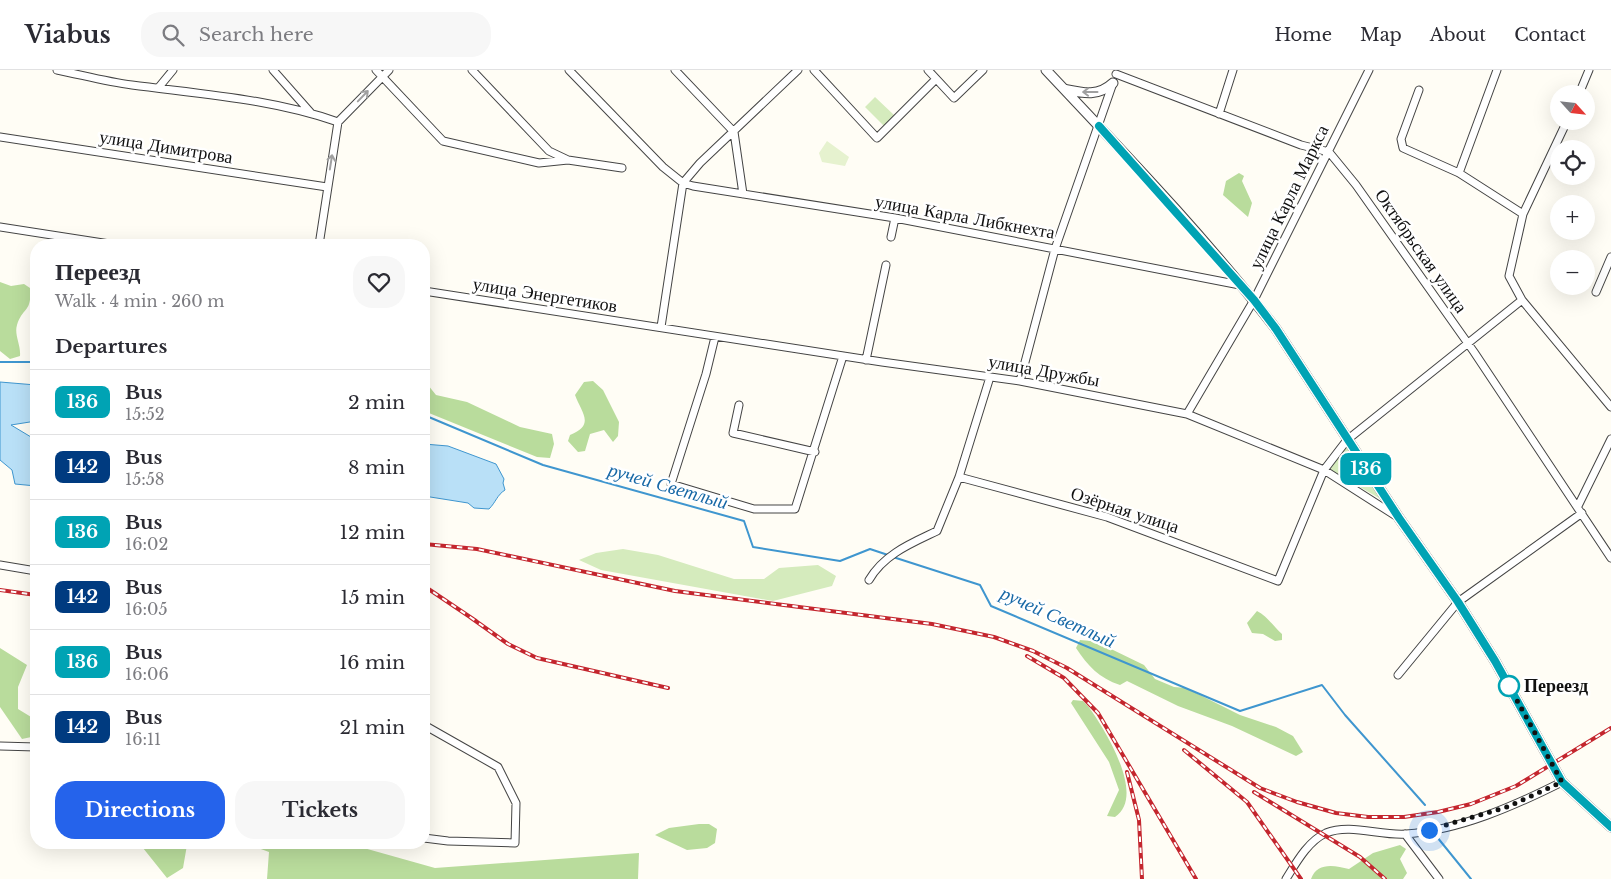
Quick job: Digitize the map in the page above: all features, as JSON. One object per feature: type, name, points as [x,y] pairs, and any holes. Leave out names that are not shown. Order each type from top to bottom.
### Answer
[{"type":"street","points":[[59,70],[132,85],[159,87],[312,113],[338,122]]},
{"type":"street","points":[[159,87],[173,70]]},
{"type":"street","points":[[273,70],[312,113]]},
{"type":"street","points":[[376,70],[443,141],[539,162],[568,160],[622,168]]},
{"type":"street","points":[[320,239],[338,122],[389,70]]},
{"type":"street","points":[[472,70],[549,150],[568,160]]},
{"type":"street","points":[[569,70],[663,167],[683,183]]},
{"type":"street","points":[[675,70],[734,132],[744,194]]},
{"type":"street","points":[[661,327],[683,183],[690,173],[798,70]]},
{"type":"street","points":[[814,70],[877,138],[936,79]]},
{"type":"street","points":[[928,70],[954,98],[983,70]]},
{"type":"street","points":[[1046,70],[1099,126],[1254,300],[1294,355],[1347,440],[1458,602],[1495,661],[1562,782],[1611,827]]},
{"type":"street","points":[[1219,114],[1233,70]]},
{"type":"street","name":"улица Карла Маркса","points":[[1187,414],[1254,300],[1369,70]]},
{"type":"street","points":[[1458,173],[1497,70]]},
{"type":"street","points":[[1583,85],[1589,70]]},
{"type":"street","points":[[1064,89],[1084,93],[1098,93],[1115,75]]},
{"type":"street","points":[[1115,75],[1301,145],[1329,152]]},
{"type":"street","points":[[1020,381],[1055,249],[1115,75]]},
{"type":"street","points":[[1419,90],[1401,138],[1403,148],[1458,173],[1523,214]]},
{"type":"street","points":[[1563,130],[1523,214],[1509,276],[1522,300],[1611,407]]},
{"type":"street","name":"улица Димитрова","points":[[0,137],[327,187]]},
{"type":"street","name":"Октябрьская улица","points":[[1329,152],[1356,185],[1468,344],[1611,558]]},
{"type":"street","name":"улица Карла Либкнехта","points":[[683,183],[895,218],[1240,285]]},
{"type":"street","points":[[891,237],[895,218]]},
{"type":"street","points":[[0,227],[77,239]]},
{"type":"street","points":[[1596,292],[1611,257]]},
{"type":"street","points":[[866,360],[886,265]]},
{"type":"street","name":"улица Энергетиков","points":[[430,292],[661,327]]},
{"type":"street","points":[[1324,470],[1347,440],[1522,300]]},
{"type":"street","name":"улица Дружбы","points":[[661,327],[866,360],[990,376],[1187,414],[1324,470],[1399,518]]},
{"type":"street","points":[[715,337],[706,374],[671,484],[754,509],[795,509],[815,452],[843,356]]},
{"type":"street","points":[[870,580],[875,570],[895,553],[938,531],[959,477],[990,376]]},
{"type":"street","points":[[739,405],[733,432],[815,452]]},
{"type":"street","points":[[1398,675],[1458,602],[1580,509],[1611,439]]},
{"type":"street","name":"Озёрная улица","points":[[959,477],[1107,517],[1278,581],[1324,470]]},
{"type":"street","points":[[0,565],[30,570]]},
{"type":"street","points":[[430,728],[498,767],[516,803],[515,843],[430,839]]},
{"type":"street","points":[[0,746],[30,746]]},
{"type":"street","points":[[1286,879],[1304,853],[1324,834],[1343,830],[1405,834],[1439,828],[1514,804],[1562,782]]},
{"type":"street","points":[[1405,834],[1438,879]]},
{"type":"green space","points":[[875,97],[894,115],[884,126],[865,107]]},
{"type":"green space","points":[[827,141],[849,157],[845,166],[822,162],[819,153]]},
{"type":"green space","points":[[1239,173],[1244,176],[1242,181],[1252,203],[1248,217],[1223,195],[1226,181]]},
{"type":"green space","points":[[0,282],[11,286],[24,284],[30,288],[30,302],[19,319],[16,329],[20,356],[10,359],[0,351]]},
{"type":"green space","points":[[593,381],[603,390],[619,422],[618,436],[613,442],[604,430],[590,434],[585,451],[578,452],[568,441],[570,435],[583,427],[585,422],[583,412],[575,395],[584,382]]},
{"type":"green space","points":[[430,388],[436,395],[467,402],[520,427],[552,434],[554,444],[550,458],[537,457],[430,413]]},
{"type":"green space","points":[[1347,445],[1384,501],[1329,469]]},
{"type":"green space","points":[[623,549],[658,555],[734,579],[764,579],[779,568],[818,565],[836,576],[832,586],[773,601],[601,570],[579,560],[596,553]]},
{"type":"green space","points":[[1257,611],[1267,618],[1282,634],[1282,640],[1275,641],[1263,634],[1252,633],[1247,623]]},
{"type":"green space","points":[[1080,640],[1091,641],[1109,648],[1144,665],[1155,679],[1174,687],[1186,688],[1240,715],[1276,727],[1293,736],[1303,752],[1296,756],[1232,726],[1178,706],[1127,681],[1120,685],[1106,679],[1095,671],[1076,648]]},
{"type":"green space","points":[[0,648],[27,665],[18,687],[18,709],[30,716],[30,737],[22,739],[0,707]]},
{"type":"green space","points":[[1073,700],[1083,701],[1088,706],[1120,762],[1127,794],[1124,807],[1115,817],[1107,816],[1119,790],[1109,762],[1071,703]]},
{"type":"green space","points":[[709,824],[717,829],[715,843],[707,848],[687,850],[655,835],[669,828]]},
{"type":"green space","points":[[1400,845],[1406,849],[1400,859],[1407,873],[1403,879],[1311,879],[1317,870],[1322,867],[1338,866],[1349,869],[1373,853]]},
{"type":"green space","points":[[144,849],[186,849],[183,868],[167,878]]},
{"type":"green space","points":[[261,849],[367,849],[435,868],[639,853],[638,879],[267,879],[269,852]]},
{"type":"water","points":[[0,382],[30,384],[30,422],[11,425],[30,436],[30,485],[15,484],[12,470],[0,460]]},
{"type":"water","points":[[430,444],[448,446],[496,464],[504,479],[505,490],[489,509],[474,508],[468,503],[430,497]]},
{"type":"waterway","name":"ручей Светлый","points":[[0,362],[30,362]]},
{"type":"waterway","name":"ручей Светлый","points":[[430,418],[543,465],[744,521],[753,547],[840,561],[870,549],[888,555]]},
{"type":"waterway","name":"ручей Светлый","points":[[893,557],[980,585],[991,606],[1240,711],[1322,685],[1345,715],[1425,805]]},
{"type":"waterway","name":"ручей Светлый","points":[[1428,820],[1430,829]]},
{"type":"waterway","name":"ручей Светлый","points":[[1433,832],[1471,879]]},
{"type":"railway","points":[[430,545],[477,549],[675,591],[932,624],[994,637],[1033,651],[1067,668],[1260,788],[1297,802],[1336,813],[1368,817],[1404,817],[1438,812],[1471,804],[1516,786],[1611,728]]},
{"type":"railway","points":[[0,590],[30,594]]},
{"type":"railway","points":[[430,590],[476,621]]},
{"type":"railway","points":[[470,617],[508,644],[537,658],[668,688]]},
{"type":"railway","points":[[1027,656],[1064,678],[1098,713],[1196,879]]},
{"type":"railway","points":[[1184,750],[1247,802],[1301,879]]},
{"type":"railway","points":[[1127,772],[1139,820],[1142,879]]},
{"type":"railway","points":[[1254,792],[1360,857],[1385,879]]},
{"type":"bus line","name":"136","points":[[1099,126],[1254,300],[1276,329],[1347,440],[1458,602],[1495,661],[1566,788],[1611,827]]},
{"type":"place","name":"Переезд","points":[[1509,686]]},
{"type":"route","points":[[1429,830],[1456,824],[1507,807],[1562,782],[1509,686]]}]
